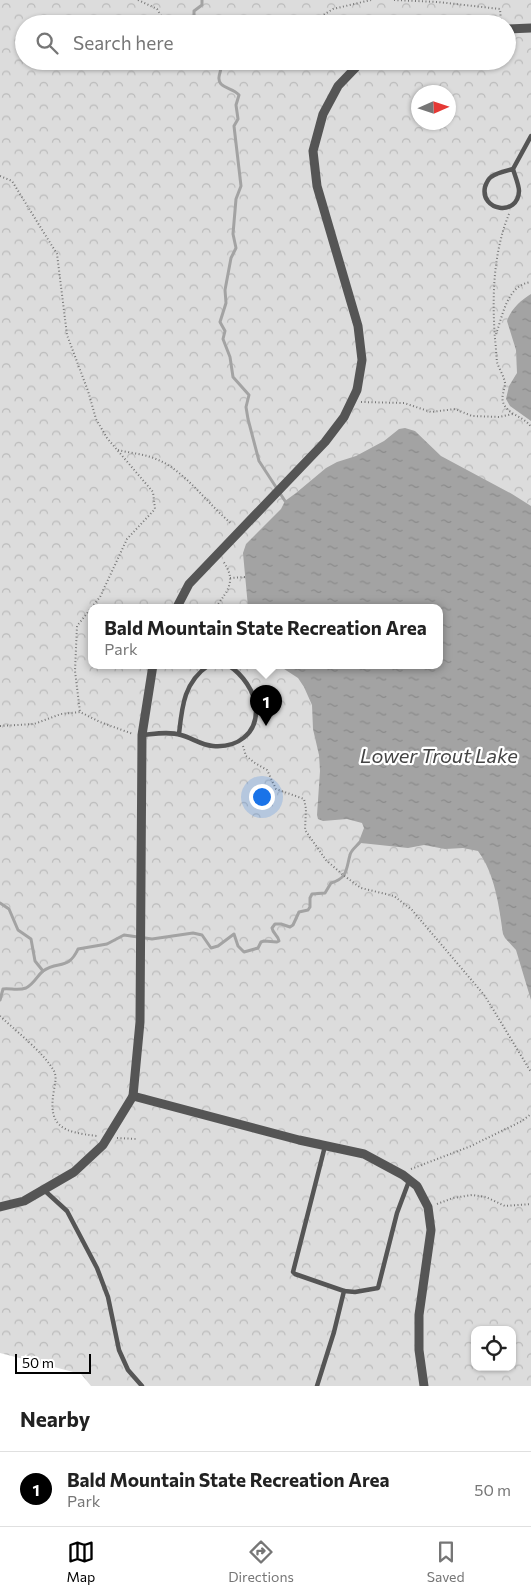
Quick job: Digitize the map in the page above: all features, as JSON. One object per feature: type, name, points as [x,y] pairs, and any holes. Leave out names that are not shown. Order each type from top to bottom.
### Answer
[{"type":"street","points":[[516,29],[531,28]]},
{"type":"street","points":[[178,604],[189,584],[325,442],[344,417],[357,390],[362,360],[358,326],[317,186],[313,151],[326,107],[338,86],[353,70]]},
{"type":"street","points":[[0,1207],[24,1201],[74,1172],[103,1145],[133,1096],[140,1022],[142,735],[152,669]]},
{"type":"street","points":[[133,1096],[325,1146],[364,1154],[417,1186],[428,1207],[431,1230],[419,1314],[419,1350],[424,1386]]},
{"type":"lane","points":[[513,169],[519,189],[518,198],[512,205],[504,209],[495,207],[488,202],[484,193],[485,184],[491,177],[513,169],[531,136]]},
{"type":"lane","points":[[179,734],[184,701],[188,689],[193,678],[204,669]]},
{"type":"lane","points":[[142,735],[179,734],[214,746],[241,741],[250,730],[255,718],[256,708],[253,696],[244,680],[233,669]]},
{"type":"lane","points":[[325,1146],[293,1272],[295,1274],[344,1291],[355,1292],[378,1288],[397,1213],[409,1180]]},
{"type":"lane","points":[[44,1190],[67,1210],[94,1261],[108,1297],[119,1350],[128,1370],[142,1386]]},
{"type":"lane","points":[[317,1386],[334,1332],[344,1291]]},
{"type":"path","points":[[138,0],[157,9],[161,15]]},
{"type":"path","points":[[323,15],[333,9],[372,0]]},
{"type":"path","points":[[394,0],[438,2],[500,9],[501,15]]},
{"type":"path","points":[[0,176],[12,180],[57,254],[67,335],[88,391],[96,419],[107,438],[153,492],[155,509],[127,539],[100,596],[94,604]]},
{"type":"path","points":[[512,205],[502,233],[495,272],[493,315],[498,362],[505,384],[503,402],[513,414],[524,419],[531,426]]},
{"type":"path","points":[[495,337],[505,305],[522,284],[531,282]]},
{"type":"path","points":[[351,402],[404,402],[431,412],[455,409],[472,416],[513,414]]},
{"type":"path","points":[[117,450],[157,459],[168,466],[189,481],[218,512],[240,531]]},
{"type":"path","points":[[218,554],[228,568],[230,578],[229,588],[218,604]]},
{"type":"path","points":[[230,578],[245,578]]},
{"type":"path","points":[[80,712],[76,671],[77,626],[88,612]]},
{"type":"path","points":[[0,726],[34,724],[61,714],[80,712],[129,733],[142,735]]},
{"type":"path","points":[[241,741],[246,756],[268,770],[276,790],[304,800],[306,809],[305,830],[326,860],[361,888],[394,896],[412,910],[485,996],[531,1072]]},
{"type":"path","points":[[0,1016],[53,1069],[56,1076],[52,1103],[54,1120],[61,1127],[80,1133],[108,1137],[137,1138]]},
{"type":"path","points":[[399,1174],[471,1146],[522,1121],[531,1114]]},
{"type":"path","points":[[428,1207],[453,1198],[472,1195],[486,1197],[505,1206],[531,1204]]},
{"type":"green space","points":[[0,0],[531,0],[531,1386],[91,1386],[81,1374],[0,1353]]},
{"type":"water","points":[[531,294],[531,421],[510,406],[506,399],[509,386],[517,373],[516,350],[507,321],[517,305]]},
{"type":"water","name":"Lower Trout Lake","points":[[405,428],[415,431],[441,456],[531,506],[531,1000],[516,950],[503,934],[498,901],[489,870],[478,851],[463,848],[445,849],[424,845],[408,848],[361,843],[359,841],[364,828],[362,823],[347,819],[323,821],[318,819],[320,771],[319,755],[313,729],[312,705],[298,678],[284,669],[443,669],[443,604],[248,604],[243,553],[246,544],[281,509],[285,501],[326,468],[356,456],[384,441],[399,429]]},
{"type":"waterway","points":[[194,15],[194,11],[202,5],[202,0]]},
{"type":"waterway","points":[[220,70],[219,81],[221,84],[239,95],[236,105],[238,119],[234,126],[241,186],[236,199],[233,234],[236,248],[231,258],[225,290],[226,303],[220,322],[225,331],[223,339],[230,357],[233,377],[249,395],[246,407],[259,461],[285,501]]},
{"type":"waterway","points":[[0,1000],[3,989],[26,988],[43,971],[66,963],[74,956],[78,949],[107,944],[124,935],[152,939],[193,933],[202,935],[211,948],[218,946],[234,934],[238,946],[244,952],[258,948],[261,942],[264,941],[277,942],[279,941],[272,928],[275,924],[290,927],[293,925],[299,912],[308,910],[310,907],[312,894],[325,893],[331,883],[343,876],[351,853],[360,842]]},
{"type":"waterway","points":[[0,903],[9,909],[18,930],[31,939],[35,961],[43,971]]},
{"type":"place","name":"Bald Mountain State Recreation Area","points":[[266,726]]}]
